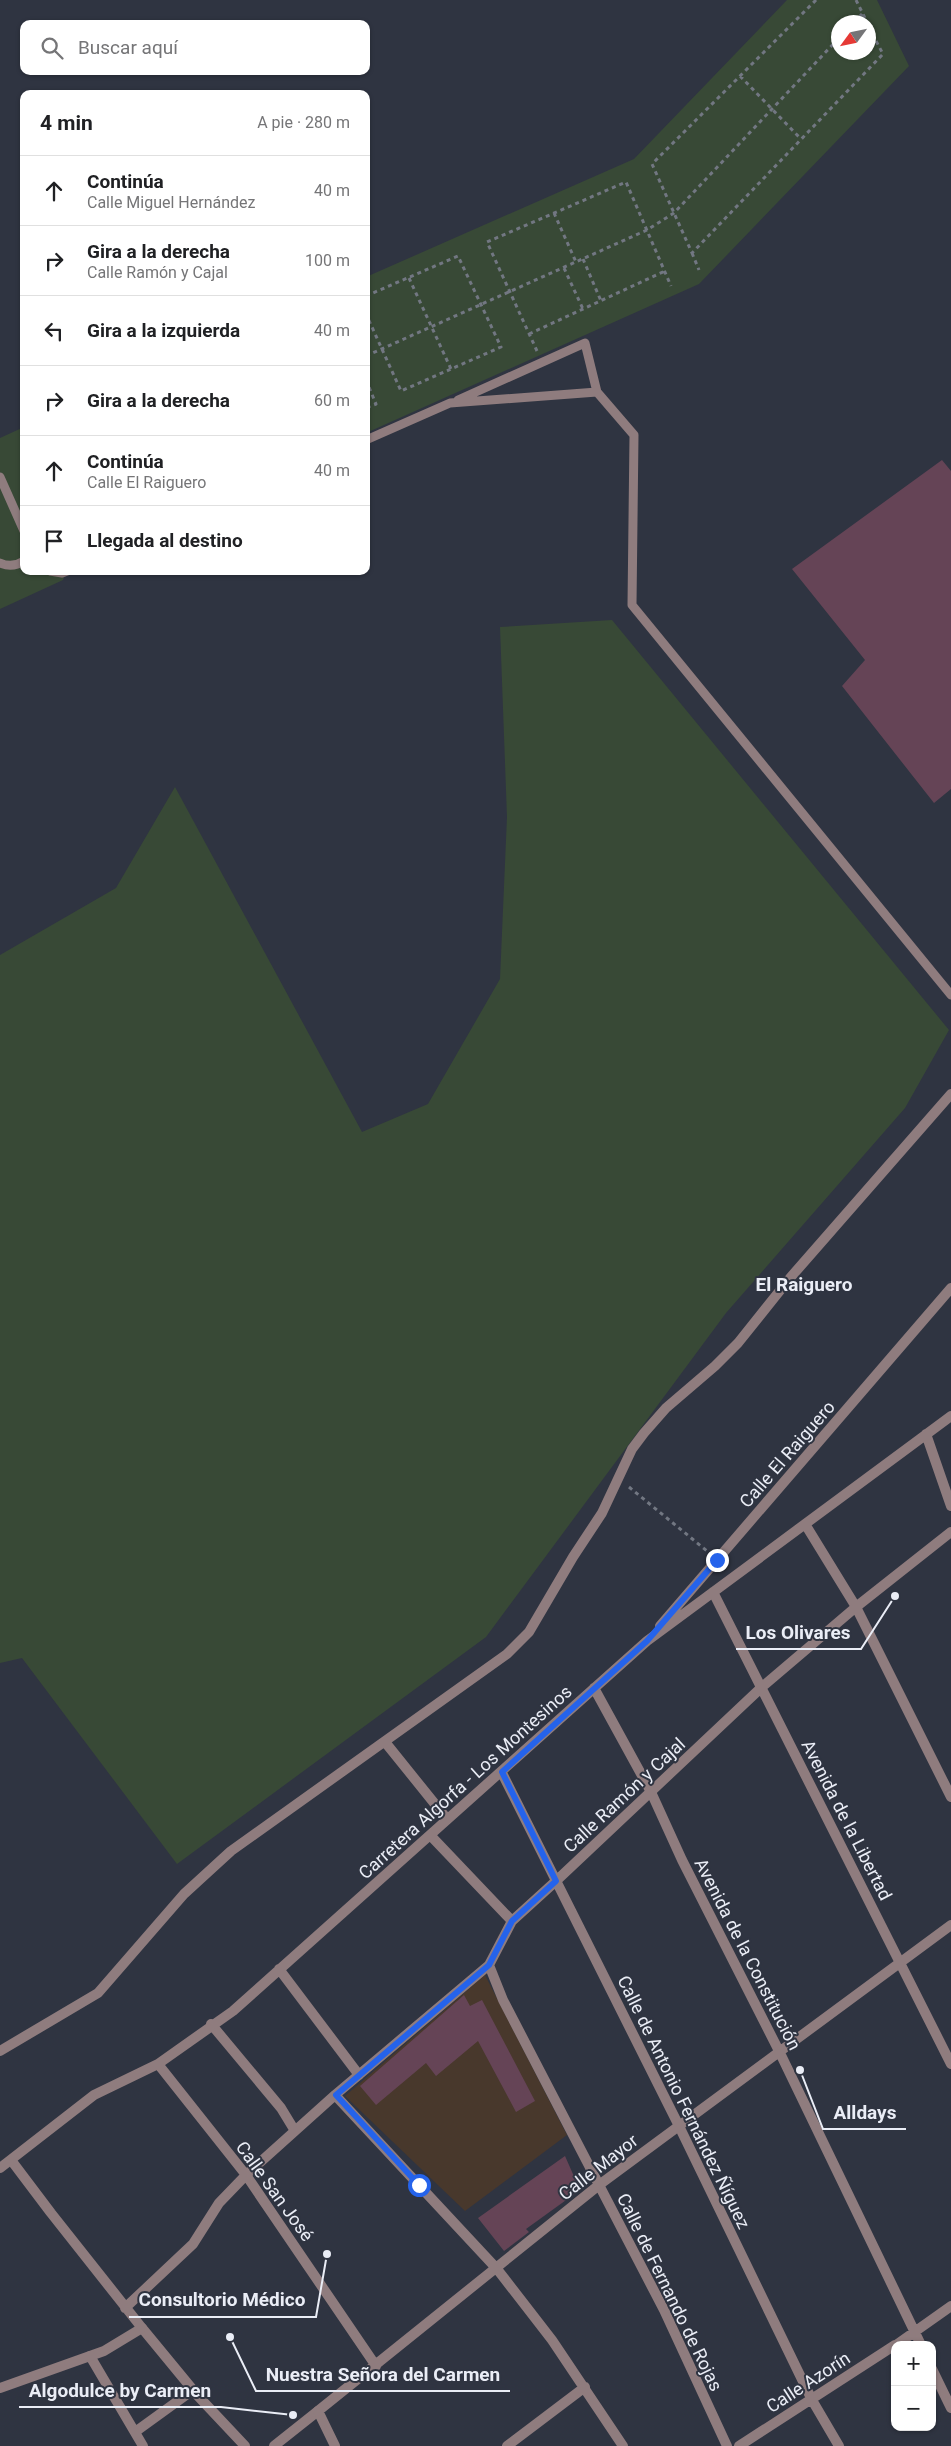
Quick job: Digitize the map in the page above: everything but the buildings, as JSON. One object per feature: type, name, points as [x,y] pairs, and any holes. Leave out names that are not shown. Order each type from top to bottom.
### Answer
[{"type":"street","points":[[0,2051],[98,1993],[184,1894],[231,1851],[507,1654],[529,1632],[573,1557],[602,1513],[632,1449],[644,1433],[666,1408],[738,1342],[790,1278],[951,1094]]},
{"type":"street","name":"Calle El Raiguero","points":[[647,1641],[951,1288]]},
{"type":"street","name":"Carretera Algorfa - Los Montesinos","points":[[0,2168],[94,2095],[158,2064],[212,2024],[233,2011],[647,1641],[951,1416]]},
{"type":"street","points":[[926,1434],[951,1506]]},
{"type":"street","points":[[805,1524],[856,1607],[951,1797]]},
{"type":"street","name":"Calle Ramón y Cajal","points":[[125,2308],[193,2244],[219,2203],[246,2175],[359,2075],[489,1965],[512,1921],[762,1688],[856,1607],[951,1532]]},
{"type":"street","name":"Avenida de la Libertad","points":[[713,1592],[951,2064]]},
{"type":"street","name":"Avenida de la Constitución","points":[[594,1688],[651,1792],[682,1860],[780,2053],[919,2341]]},
{"type":"street","points":[[385,1742],[447,1819]]},
{"type":"street","name":"Calle de Antonio Fernández Ñíguez","points":[[502,1772],[679,2126],[812,2400],[838,2446]]},
{"type":"street","points":[[430,1835],[512,1921]]},
{"type":"street","name":"Calle Mayor","points":[[274,2446],[497,2269],[599,2185],[780,2053],[900,1960],[951,1925]]},
{"type":"street","name":"Calle de Fernando de Rojas","points":[[489,1965],[503,2000],[664,2310],[727,2446]]},
{"type":"street","points":[[279,1969],[359,2075]]},
{"type":"street","points":[[212,2024],[281,2108],[296,2131]]},
{"type":"street","name":"Calle San José","points":[[158,2064],[246,2175],[376,2366]]},
{"type":"street","points":[[336,2095],[497,2269],[585,2387],[623,2446]]},
{"type":"street","points":[[11,2160],[125,2308],[193,2390],[245,2446]]},
{"type":"street","name":"Calle Azorín","points":[[901,2341],[951,2306]]},
{"type":"street","points":[[0,2388],[104,2351],[142,2328]]},
{"type":"street","name":"Calle Azorín","points":[[739,2446],[891,2348]]},
{"type":"street","points":[[90,2356],[143,2446]]},
{"type":"street","points":[[936,2377],[951,2408]]},
{"type":"street","points":[[507,2446],[521,2442],[585,2387]]},
{"type":"street","points":[[135,2432],[193,2390]]},
{"type":"street","points":[[318,2412],[335,2446]]},
{"type":"lane","points":[[370,438],[585,344],[597,392],[634,435],[632,605],[951,995]]},
{"type":"lane","points":[[450,403],[597,392]]},
{"type":"lane","points":[[0,477],[20,522]]},
{"type":"lane","points":[[0,563],[6,566],[20,564]]},
{"type":"path","points":[[699,270],[652,164],[816,0]]},
{"type":"path","points":[[856,0],[862,14]]},
{"type":"path","points":[[692,253],[883,54],[876,40]]},
{"type":"path","points":[[370,354],[647,230],[674,213],[831,46]]},
{"type":"path","points":[[740,76],[802,139]]},
{"type":"path","points":[[542,362],[487,242],[626,182],[671,286]]},
{"type":"path","points":[[554,213],[576,262]]},
{"type":"path","points":[[370,294],[458,256],[501,347],[401,391],[370,323]]},
{"type":"path","points":[[583,259],[601,301]]},
{"type":"path","points":[[564,268],[583,309]]},
{"type":"path","points":[[529,334],[665,271]]},
{"type":"path","points":[[409,278],[451,369]]},
{"type":"path","points":[[370,390],[376,404],[370,406]]},
{"type":"path","points":[[619,1479],[717,1560]]},
{"type":"shaded area","points":[[485,1975],[567,2135],[465,2211],[345,2096]]},
{"type":"green space","points":[[787,0],[877,0],[909,66],[699,284],[370,431],[370,275],[634,159]]},
{"type":"green space","points":[[20,429],[20,575],[65,575],[63,580],[0,609],[0,438]]},
{"type":"green space","points":[[612,620],[949,1030],[905,1108],[726,1313],[486,1637],[177,1864],[22,1658],[0,1663],[0,955],[116,888],[175,787],[362,1132],[428,1104],[500,979],[507,817],[500,627]]},
{"type":"place","name":"Los Olivares","points":[[895,1596]]},
{"type":"place","name":"Alldays","points":[[800,2070]]},
{"type":"place","name":"Consultorio Médico","points":[[327,2254]]},
{"type":"place","name":"Nuestra Señora del Carmen","points":[[230,2337]]},
{"type":"place","name":"Algodulce by Carmen","points":[[293,2415]]},
{"type":"district","name":"El Raiguero","points":[[804,1284]]},
{"type":"route","points":[[419,2185],[336,2095],[489,1965],[512,1921],[556,1881],[502,1772],[647,1641],[717,1560]]}]
